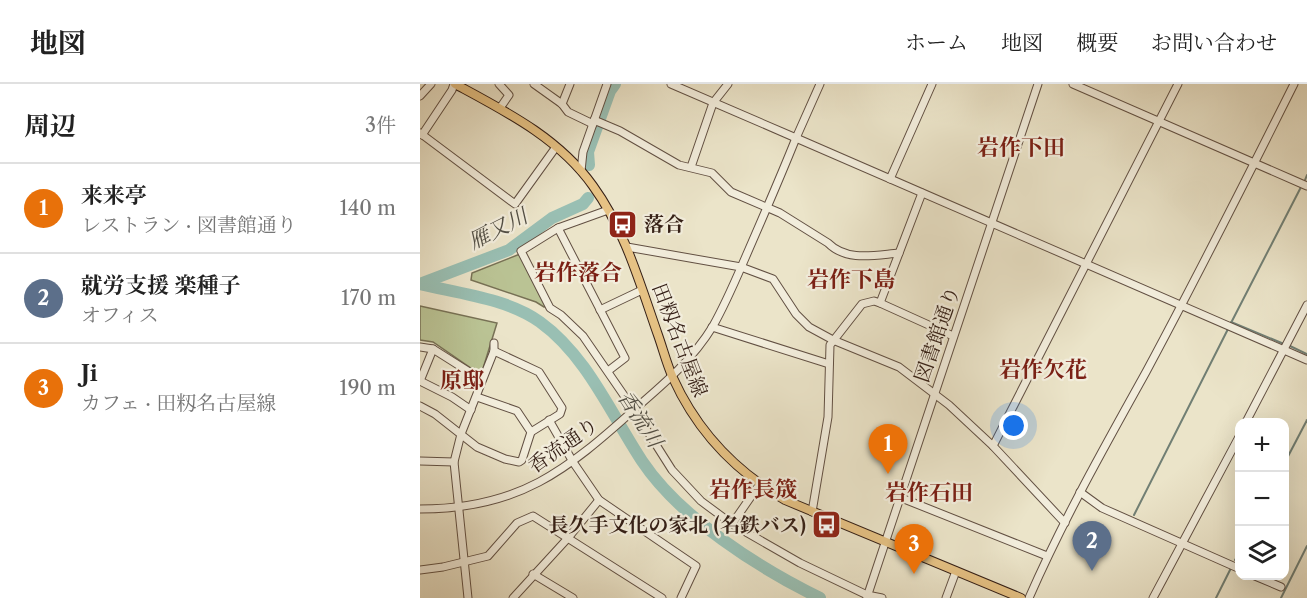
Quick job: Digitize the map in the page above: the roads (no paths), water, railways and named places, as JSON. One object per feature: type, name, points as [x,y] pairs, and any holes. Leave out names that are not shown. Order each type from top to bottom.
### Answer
[{"type":"main road","name":"田籾名古屋線","points":[[454,84],[500,108],[533,129],[581,171],[608,210],[627,247],[672,377],[701,428],[731,461],[759,485],[785,500],[1021,598]]},
{"type":"street","points":[[420,96],[431,84]]},
{"type":"street","points":[[454,84],[421,134],[515,204],[556,147]]},
{"type":"street","points":[[499,84],[509,95],[500,108]]},
{"type":"street","points":[[534,84],[562,104],[568,112],[620,131],[679,165],[712,173],[731,192],[767,207],[835,249],[859,257],[899,253]]},
{"type":"street","points":[[562,104],[570,84]]},
{"type":"street","points":[[581,171],[582,152],[607,84]]},
{"type":"street","points":[[671,84],[1307,360]]},
{"type":"street","points":[[691,167],[713,103],[728,84]]},
{"type":"street","name":"香流通り","points":[[420,509],[458,507],[495,500],[538,484],[573,462],[609,433],[690,358],[712,327],[730,293],[820,84]]},
{"type":"street","points":[[890,179],[932,84]]},
{"type":"street","name":"図書館通り","points":[[867,597],[1038,84]]},
{"type":"street","points":[[1073,84],[1307,186]]},
{"type":"street","points":[[993,446],[1178,84]]},
{"type":"street","points":[[1029,598],[1047,556],[1181,305],[1294,84]]},
{"type":"street","points":[[880,303],[922,193]]},
{"type":"street","points":[[608,210],[558,228],[521,251],[550,308],[583,336],[672,470],[701,501],[732,524],[800,563],[867,597],[882,598]]},
{"type":"street","points":[[558,228],[625,358],[608,371]]},
{"type":"street","points":[[627,247],[741,267],[773,279],[803,321],[820,335],[899,366],[949,405],[993,446],[1065,523]]},
{"type":"street","points":[[600,310],[642,290]]},
{"type":"street","points":[[812,512],[828,417],[830,345],[833,340],[862,304],[874,301],[953,336]]},
{"type":"street","points":[[1249,418],[1307,304]]},
{"type":"street","points":[[712,327],[829,364]]},
{"type":"street","points":[[420,347],[433,349],[482,380]]},
{"type":"street","points":[[420,406],[435,414],[461,434],[477,447],[505,459],[519,462],[522,460],[531,432],[560,414],[562,408],[539,372],[494,347],[477,397],[461,434],[454,462],[468,598]]},
{"type":"street","points":[[433,349],[420,381],[452,397],[471,410]]},
{"type":"street","points":[[477,397],[518,411],[531,432]]},
{"type":"street","points":[[549,420],[573,462],[599,500],[696,566],[681,598]]},
{"type":"street","points":[[1153,598],[1235,442]]},
{"type":"street","points":[[420,461],[454,462]]},
{"type":"street","points":[[732,524],[759,485]]},
{"type":"street","points":[[1080,492],[1102,508],[1235,567]]},
{"type":"street","points":[[899,497],[1047,556]]},
{"type":"street","points":[[513,598],[599,500]]},
{"type":"street","points":[[420,570],[488,556],[517,523],[533,516],[662,598]]},
{"type":"street","points":[[946,598],[956,571]]},
{"type":"street","points":[[533,574],[573,598]]},
{"type":"street","points":[[1264,580],[1281,587]]},
{"type":"waterway","name":"雁又川","points":[[589,165],[588,152],[610,91],[615,84]]},
{"type":"waterway","points":[[1305,180],[1307,175]]},
{"type":"waterway","points":[[1232,321],[1301,187]]},
{"type":"waterway","name":"雁又川","points":[[420,284],[509,250],[552,218],[583,204],[588,198]]},
{"type":"waterway","name":"香流川","points":[[420,284],[498,302],[528,314],[540,322],[557,336],[585,369],[642,461],[677,502],[722,540],[772,572],[820,598]]},
{"type":"waterway","points":[[1231,322],[1284,344]]},
{"type":"waterway","points":[[1134,515],[1228,329]]},
{"type":"waterway","points":[[1290,346],[1307,354]]},
{"type":"waterway","points":[[1289,454],[1307,420]]},
{"type":"waterway","points":[[1281,598],[1307,546]]},
{"type":"waterway","points":[[1216,598],[1231,568]]},
{"type":"place","name":"落合","points":[[623,224]]},
{"type":"place","name":"来来亭","points":[[888,474]]},
{"type":"place","name":"長久手文化の家北 (名鉄バス)","points":[[827,525]]},
{"type":"place","name":"就労支援 楽種子","points":[[1092,571]]},
{"type":"place","name":"Ji","points":[[914,574]]},
{"type":"district","name":"岩作下田","points":[[1021,147]]},
{"type":"district","name":"岩作落合","points":[[578,272]]},
{"type":"district","name":"岩作下島","points":[[851,279]]},
{"type":"district","name":"岩作欠花","points":[[1043,369]]},
{"type":"district","name":"原邸","points":[[462,380]]},
{"type":"district","name":"岩作長筬","points":[[753,489]]},
{"type":"district","name":"岩作石田","points":[[929,492]]}]
